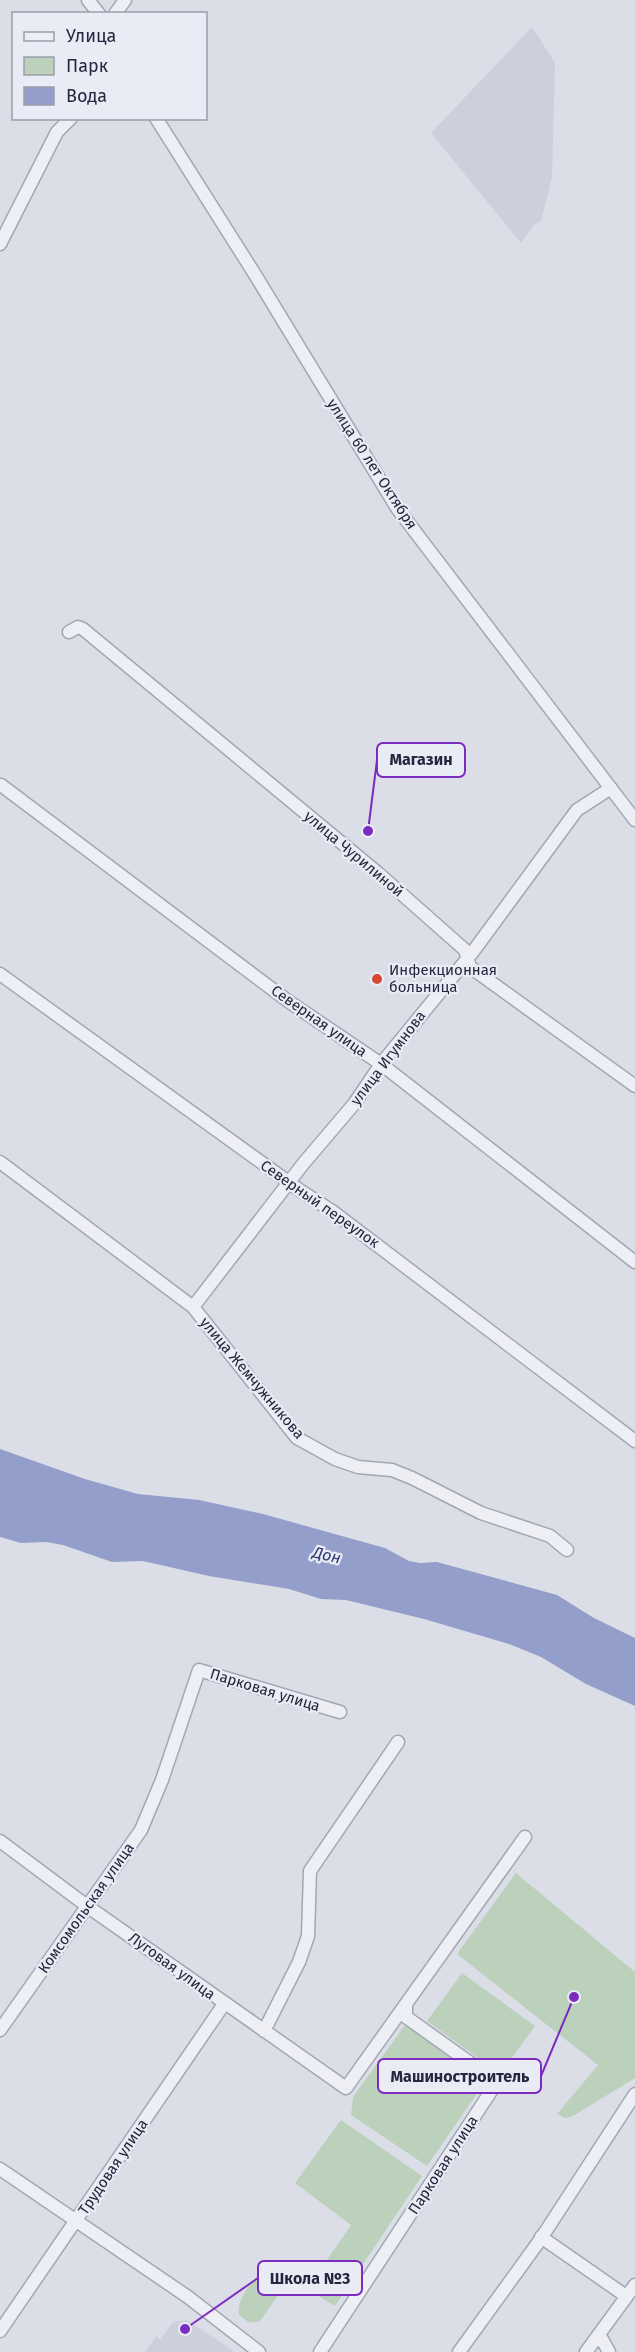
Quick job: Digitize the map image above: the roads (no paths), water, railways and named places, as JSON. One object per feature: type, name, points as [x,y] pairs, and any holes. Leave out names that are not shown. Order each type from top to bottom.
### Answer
[{"type":"street","points":[[88,0],[97,12]]},
{"type":"street","points":[[0,244],[57,132],[69,120]]},
{"type":"street","name":"улица 60 лет Октября","points":[[157,120],[397,508],[635,820]]},
{"type":"street","name":"улица Чурилиной","points":[[69,632],[78,627],[83,629],[378,873],[465,950],[470,967],[635,1086]]},
{"type":"street","name":"Северная улица","points":[[1,784],[288,1001],[381,1064],[635,1262]]},
{"type":"street","name":"улица Игумнова","points":[[193,1307],[289,1182],[354,1104],[381,1064],[466,958],[578,810],[611,788]]},
{"type":"street","name":"Северный переулок","points":[[0,974],[332,1211],[635,1441]]},
{"type":"street","name":"улица Жемчужникова","points":[[0,1162],[193,1307],[297,1438],[334,1459],[358,1467],[392,1470],[412,1478],[481,1513],[550,1536],[567,1550]]},
{"type":"street","name":"Парковая улица","points":[[162,1780],[199,1670],[340,1712]]},
{"type":"street","points":[[264,2031],[299,1962],[308,1936],[310,1871],[398,1742]]},
{"type":"street","name":"Комсомольская улица","points":[[0,2030],[141,1830],[162,1780]]},
{"type":"street","points":[[406,2004],[525,1837]]},
{"type":"street","name":"Луговая улица","points":[[0,1841],[224,2004],[346,2088],[406,2004]]},
{"type":"street","name":"Трудовая улица","points":[[0,2331],[224,2004]]},
{"type":"street","name":"Парковая улица","points":[[320,2352],[497,2082],[406,2017],[406,2004]]},
{"type":"street","points":[[459,2352],[541,2237],[635,2094]]},
{"type":"street","points":[[0,2169],[188,2296],[259,2352]]},
{"type":"street","points":[[541,2237],[626,2296]]},
{"type":"street","points":[[586,2352],[635,2284]]},
{"type":"street","points":[[599,2334],[609,2352]]},
{"type":"water","name":"Дон","points":[[0,1449],[85,1479],[138,1494],[199,1500],[263,1514],[385,1548],[409,1561],[437,1562],[557,1595],[594,1618],[635,1638],[635,1706],[586,1684],[541,1657],[509,1644],[424,1619],[346,1600],[321,1599],[289,1589],[209,1576],[143,1561],[112,1562],[63,1545],[46,1542],[21,1543],[0,1537]]},
{"type":"place","name":"Магазин","points":[[368,831]]},
{"type":"place","name":"Инфекционная больница","points":[[377,979]]},
{"type":"place","name":"Машиностроитель","points":[[574,1997]]},
{"type":"place","name":"Школа №3","points":[[185,2329]]}]
